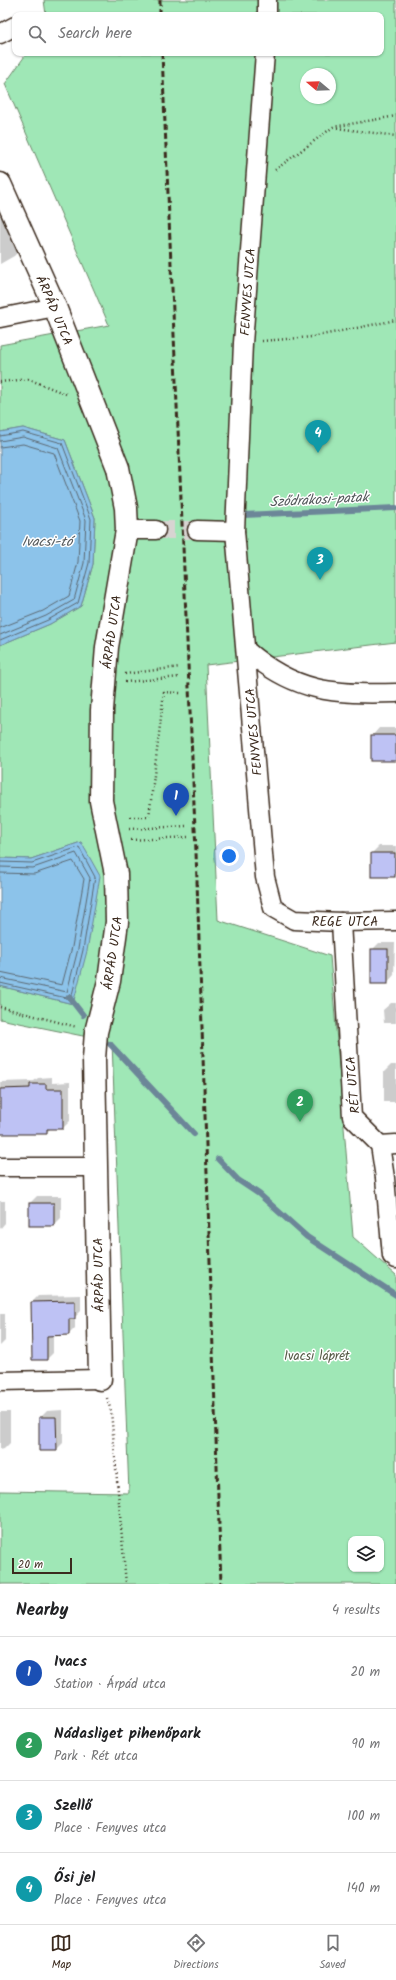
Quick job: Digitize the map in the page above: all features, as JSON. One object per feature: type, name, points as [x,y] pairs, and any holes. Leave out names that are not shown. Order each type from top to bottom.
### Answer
[{"type":"street","points":[[267,0],[267,12]]},
{"type":"street","points":[[0,34],[12,28]]},
{"type":"street","name":"FENYVES UTCA","points":[[265,56],[244,343],[235,531],[265,876],[272,908],[294,920]]},
{"type":"street","name":"ÁRPÁD UTCA","points":[[0,184],[55,307],[118,468],[126,508],[127,530],[107,647],[102,710],[101,795],[116,874],[118,915],[111,975],[96,1032],[94,1059],[100,1379]]},
{"type":"street","points":[[0,318],[55,307]]},
{"type":"street","points":[[127,530],[156,530]]},
{"type":"street","points":[[196,530],[235,531]]},
{"type":"street","points":[[246,650],[265,667],[285,678],[306,686],[333,692],[367,694],[396,693]]},
{"type":"street","name":"REGE UTCA","points":[[294,920],[341,922],[396,921]]},
{"type":"street","name":"RÉT UTCA","points":[[341,922],[352,1117],[388,1145],[385,1178],[392,1256],[396,1259]]},
{"type":"street","points":[[0,1167],[96,1167]]},
{"type":"street","points":[[0,1380],[100,1379]]},
{"type":"path","points":[[255,184],[333,127],[396,116]]},
{"type":"path","points":[[333,127],[396,136]]},
{"type":"path","points":[[244,343],[312,337],[396,320]]},
{"type":"path","points":[[0,382],[28,379],[93,405]]},
{"type":"path","points":[[123,674],[180,667]]},
{"type":"path","points":[[123,682],[180,677]]},
{"type":"path","points":[[104,817],[149,817],[164,692],[181,693]]},
{"type":"path","points":[[130,830],[187,826]]},
{"type":"path","points":[[131,840],[188,837]]},
{"type":"path","points":[[0,1007],[96,1032]]},
{"type":"path","points":[[100,1379],[111,1411],[126,1584]]},
{"type":"green space","name":"Ivacsi láprét","points":[[44,0],[396,0],[396,642],[206,665],[218,920],[330,956],[353,1237],[396,1275],[396,1584],[0,1584],[0,1491],[129,1493],[112,1042],[0,1019],[0,986],[73,1004],[81,842],[31,859],[0,858],[0,645],[50,624],[81,606],[93,564],[95,518],[65,440],[23,428],[0,432],[0,345],[109,325],[5,84],[25,56],[384,56],[384,12],[46,12]]},
{"type":"water","name":"Ivacsi-tó","points":[[23,428],[65,440],[95,518],[93,564],[81,606],[50,624],[0,645],[0,432]]},
{"type":"water","points":[[81,842],[100,876],[87,951],[73,1004],[0,986],[0,858],[31,859]]},
{"type":"building","points":[[371,735],[396,735],[396,761],[371,761]]},
{"type":"building","points":[[371,853],[395,853],[395,877],[371,877]]},
{"type":"building","points":[[371,949],[388,949],[388,984],[371,984]]},
{"type":"building","points":[[30,1084],[46,1084],[46,1089],[63,1089],[63,1129],[47,1129],[47,1134],[0,1134],[0,1089],[30,1088]]},
{"type":"building","points":[[29,1203],[54,1203],[54,1226],[29,1226]]},
{"type":"building","points":[[75,1301],[75,1319],[69,1319],[69,1335],[47,1336],[47,1360],[32,1360],[31,1302]]},
{"type":"building","points":[[39,1417],[56,1417],[57,1451],[39,1451]]},
{"type":"waterway","name":"Sződrákosi-patak","points":[[243,515],[396,508]]},
{"type":"waterway","points":[[69,997],[83,1015]]},
{"type":"waterway","points":[[110,1044],[194,1134]]},
{"type":"waterway","points":[[218,1159],[238,1180],[259,1194],[307,1237],[396,1295]]},
{"type":"tunnel","points":[[156,530],[197,530]]},
{"type":"railway","points":[[160,0],[160,12]]},
{"type":"railway","points":[[162,56],[196,852],[221,1584]]},
{"type":"place","name":"Ősi jel","points":[[318,453]]},
{"type":"place","name":"Szellő","points":[[320,580]]},
{"type":"place","name":"Ivacs","points":[[176,816]]},
{"type":"place","name":"Nádasliget pihenőpark","points":[[300,1122]]}]
